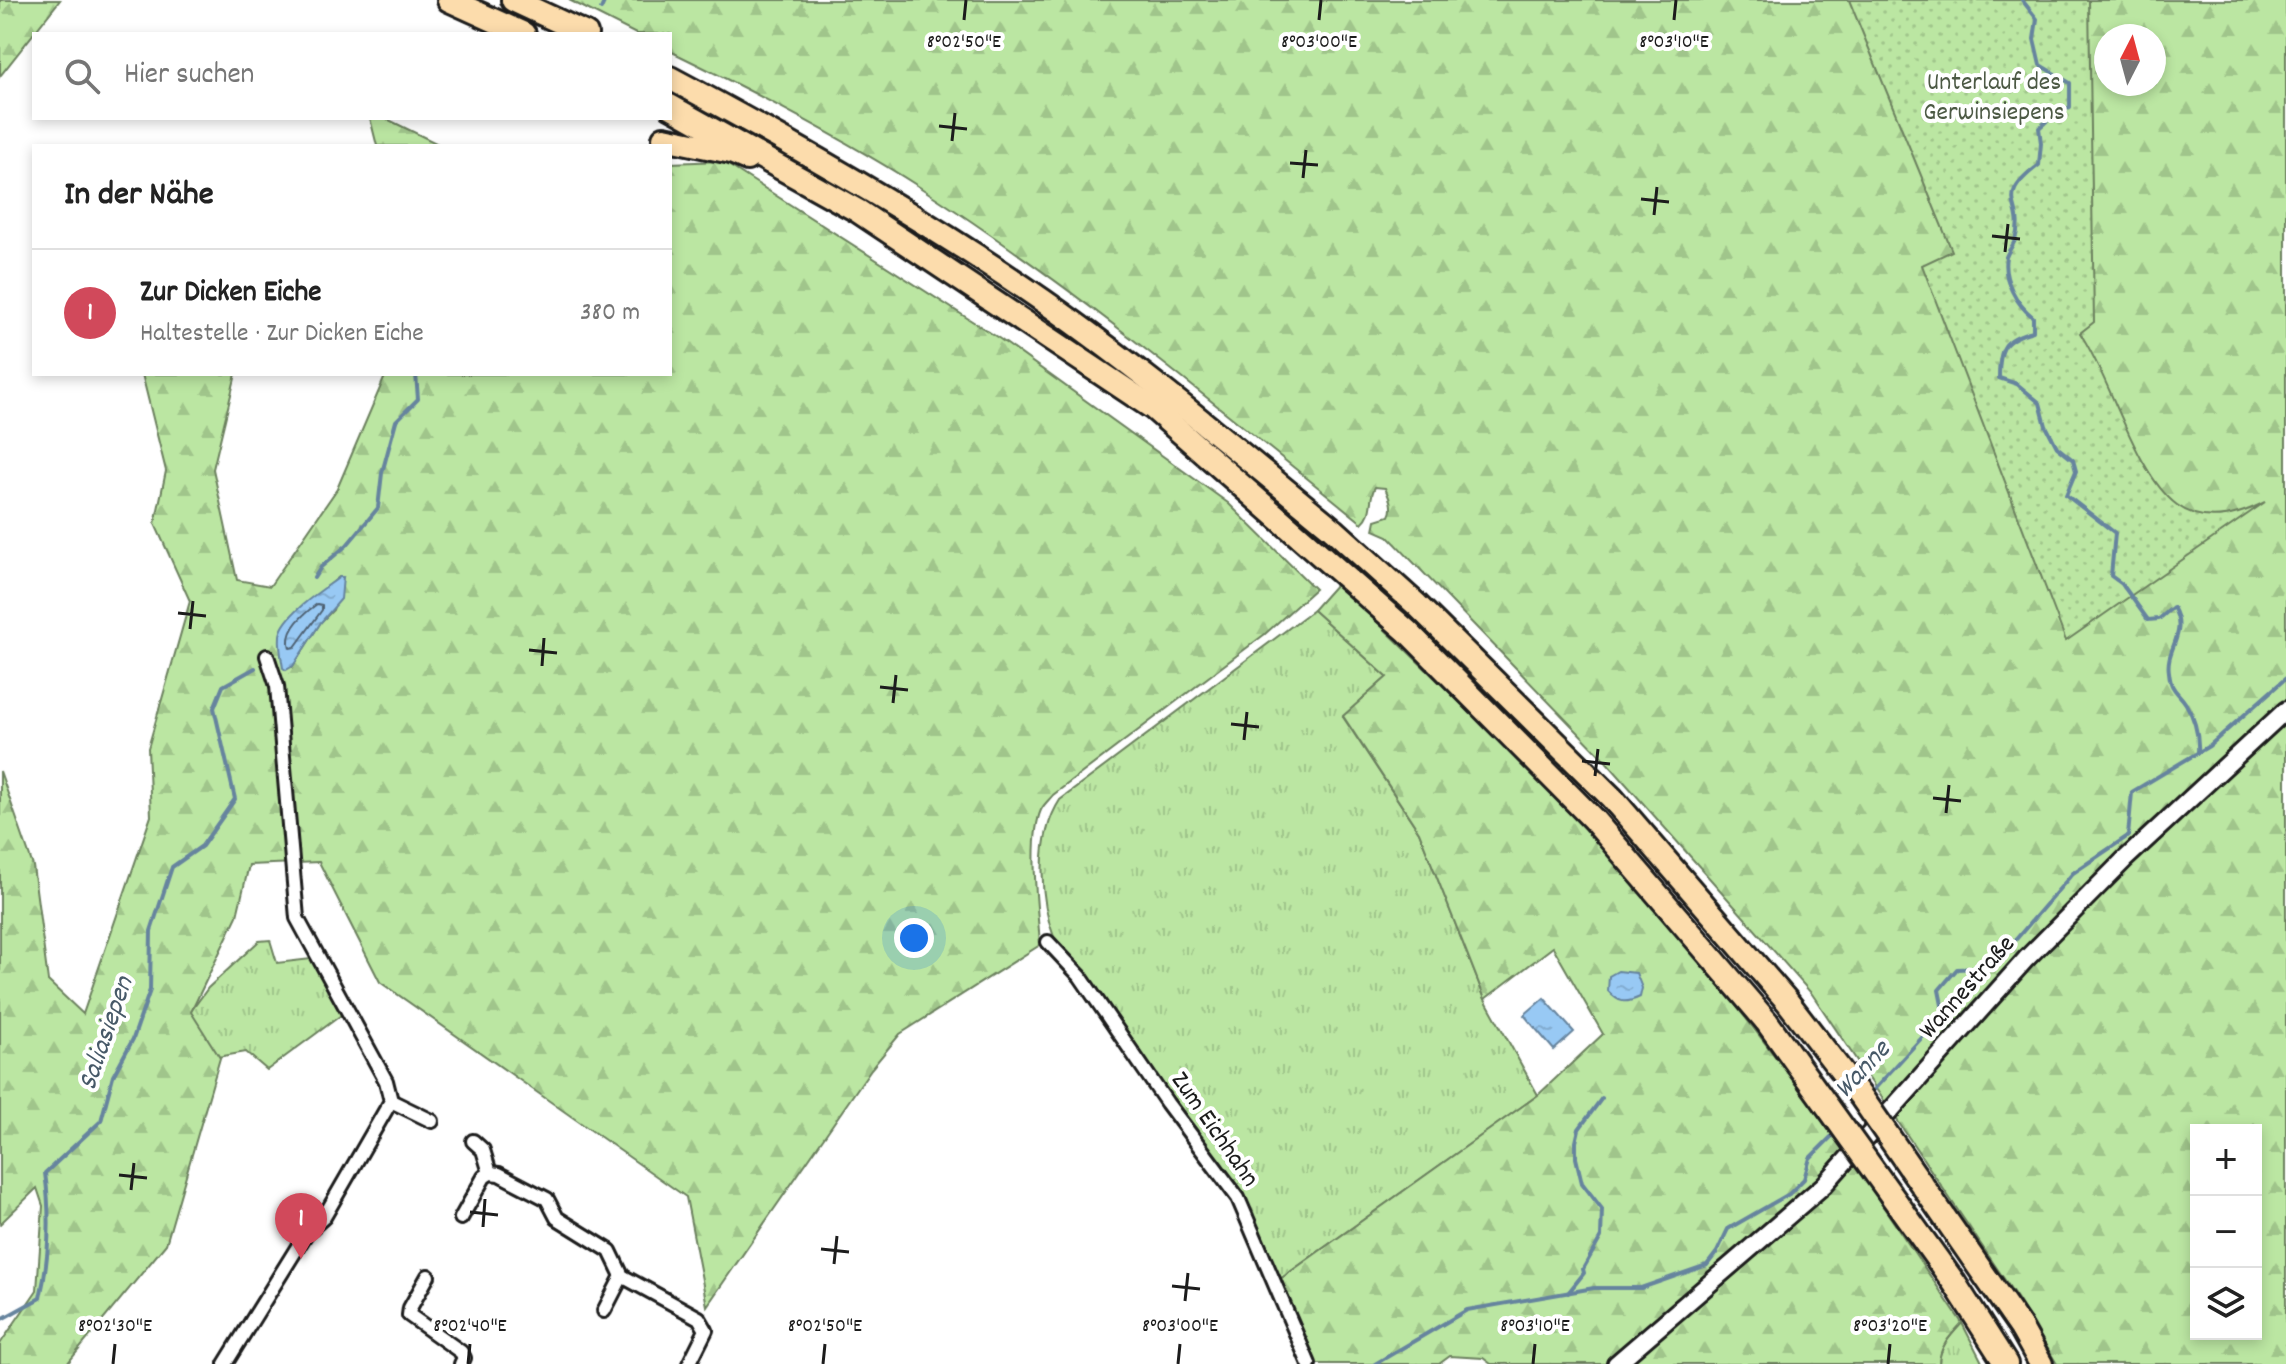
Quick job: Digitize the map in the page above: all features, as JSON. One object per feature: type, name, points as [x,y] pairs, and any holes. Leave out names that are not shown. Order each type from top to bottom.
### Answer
[{"type":"highway","points":[[449,0],[520,32]]},
{"type":"highway","points":[[513,0],[582,32]]},
{"type":"highway","points":[[672,79],[735,112],[885,200],[1029,290],[1164,389],[1334,530],[1417,605],[1612,798],[1787,1001],[1862,1098],[2021,1328],[2041,1364]]},
{"type":"highway","points":[[672,107],[858,211],[1153,408],[1407,631],[1593,819],[1756,1010],[1838,1118],[2000,1354]]},
{"type":"highway","points":[[664,138],[731,152],[858,211]]},
{"type":"street","points":[[225,1364],[307,1232],[324,1217],[391,1101],[386,1081],[297,918],[277,686],[267,656]]},
{"type":"street","name":"Wannestraße","points":[[1616,1364],[1824,1185],[2026,959],[2124,860],[2286,710]]},
{"type":"street","name":"Zum Eichhahn","points":[[1048,942],[1080,976],[1158,1091],[1238,1198],[1309,1364]]},
{"type":"street","points":[[391,1101],[432,1121]]},
{"type":"street","points":[[473,1141],[483,1150],[490,1173]]},
{"type":"street","points":[[461,1218],[484,1177],[490,1173],[499,1174],[547,1199],[557,1218],[610,1251],[622,1276],[699,1318],[706,1330],[689,1364]]},
{"type":"street","points":[[428,1276],[409,1315],[461,1352],[464,1358],[461,1364]]},
{"type":"street","points":[[604,1311],[622,1276]]},
{"type":"green space","points":[[0,0],[60,0],[32,32],[0,76]]},
{"type":"green space","points":[[569,0],[2286,0],[2286,1364],[2057,1364],[2019,1301],[1812,994],[1603,758],[1388,536],[1374,530],[1376,520],[1390,513],[1385,488],[1375,487],[1368,515],[1362,523],[1146,350],[1035,266],[921,188],[829,133],[672,52],[672,32],[632,32]]},
{"type":"green space","name":"Unterlauf des Gerwinsiepens","points":[[1849,0],[2089,0],[2094,322],[2080,333],[2148,471],[2177,505],[2210,517],[2244,511],[2265,502],[2066,641],[1922,265],[1952,251]]},
{"type":"green space","points":[[370,120],[389,120],[438,144],[376,144]]},
{"type":"green space","points":[[722,161],[1000,339],[1228,503],[1315,589],[1265,634],[1045,804],[1037,823],[1035,839],[1040,945],[900,1034],[871,1069],[707,1306],[686,1197],[380,982],[319,862],[249,865],[237,916],[191,1012],[220,1058],[166,1244],[67,1364],[0,1364],[0,1344],[37,1290],[43,1206],[37,1188],[0,1224],[0,771],[33,866],[48,981],[83,1014],[151,816],[148,748],[190,601],[155,524],[166,471],[142,376],[236,376],[213,469],[237,580],[270,586],[337,489],[385,376],[672,376],[672,163]],"holes":[[[339,577],[343,577],[333,610],[321,622],[293,666],[291,617]]]},
{"type":"green space","points":[[1337,583],[1511,753],[1644,894],[1734,1003],[1846,1155],[1605,1364],[1491,1364],[1483,1358],[1450,1356],[1439,1364],[1312,1364],[1276,1282],[1538,1095],[1603,1034],[1553,947],[1485,999],[1419,832],[1343,716],[1387,677],[1313,610]]},
{"type":"green space","points":[[1313,610],[1387,677],[1343,717],[1419,832],[1485,999],[1538,1095],[1276,1282],[1241,1195],[1055,940],[1046,906],[1042,868],[1047,832],[1060,800]]},
{"type":"green space","points":[[270,940],[277,963],[311,959],[344,1013],[267,1070],[246,1052],[212,1058],[186,1018],[208,988],[259,941]]},
{"type":"green space","points":[[1853,1162],[1962,1323],[1943,1347],[1939,1364],[1624,1364]]},
{"type":"green space","points":[[1962,1323],[1983,1364],[1939,1364],[1943,1347]]},
{"type":"water","points":[[343,577],[341,599],[321,622],[293,666],[286,670],[280,647],[283,627],[305,603]]},
{"type":"water","points":[[1618,971],[1636,973],[1642,988],[1640,997],[1622,1001],[1608,991],[1609,976]]},
{"type":"water","points":[[1544,998],[1574,1032],[1554,1050],[1524,1015]]},
{"type":"waterway","points":[[601,9],[605,0]]},
{"type":"waterway","points":[[2022,0],[2037,19],[2034,39],[2040,65],[2070,83],[2070,107],[2039,128],[2039,165],[2025,177],[2013,195],[2018,227],[2006,257],[2006,274],[2016,299],[2033,317],[2033,331],[2009,341],[2005,346],[2000,359],[1999,378],[2017,384],[2040,403],[2046,426],[2057,447],[2073,460],[2076,471],[2066,495],[2115,533],[2111,576],[2122,584],[2148,620],[2159,619],[2173,607],[2179,625],[2170,656],[2170,679],[2192,715],[2198,752]]},
{"type":"waterway","name":"Saliasiepen","points":[[314,578],[378,508],[382,473],[396,421],[418,399],[416,376]]},
{"type":"waterway","name":"Saliasiepen","points":[[0,1320],[40,1298],[48,1236],[45,1173],[101,1121],[113,1076],[133,1039],[150,990],[151,931],[172,867],[202,846],[235,799],[214,708],[223,686],[255,668]]},
{"type":"waterway","name":"Wanne","points":[[1869,1095],[1928,1031],[1943,1010],[1939,990],[1957,969],[1980,968],[2000,958],[2073,873],[2128,836],[2132,792],[2209,746],[2286,678]]},
{"type":"waterway","points":[[1568,1293],[1584,1273],[1583,1269],[1601,1237],[1602,1209],[1582,1183],[1576,1142],[1579,1129],[1602,1098]]},
{"type":"waterway","name":"Wanne","points":[[1375,1364],[1467,1310],[1594,1288],[1641,1288],[1707,1265],[1728,1229],[1789,1194],[1804,1179],[1810,1158],[1836,1132]]},
{"type":"place","name":"Zur Dicken Eiche","points":[[301,1259]]}]
